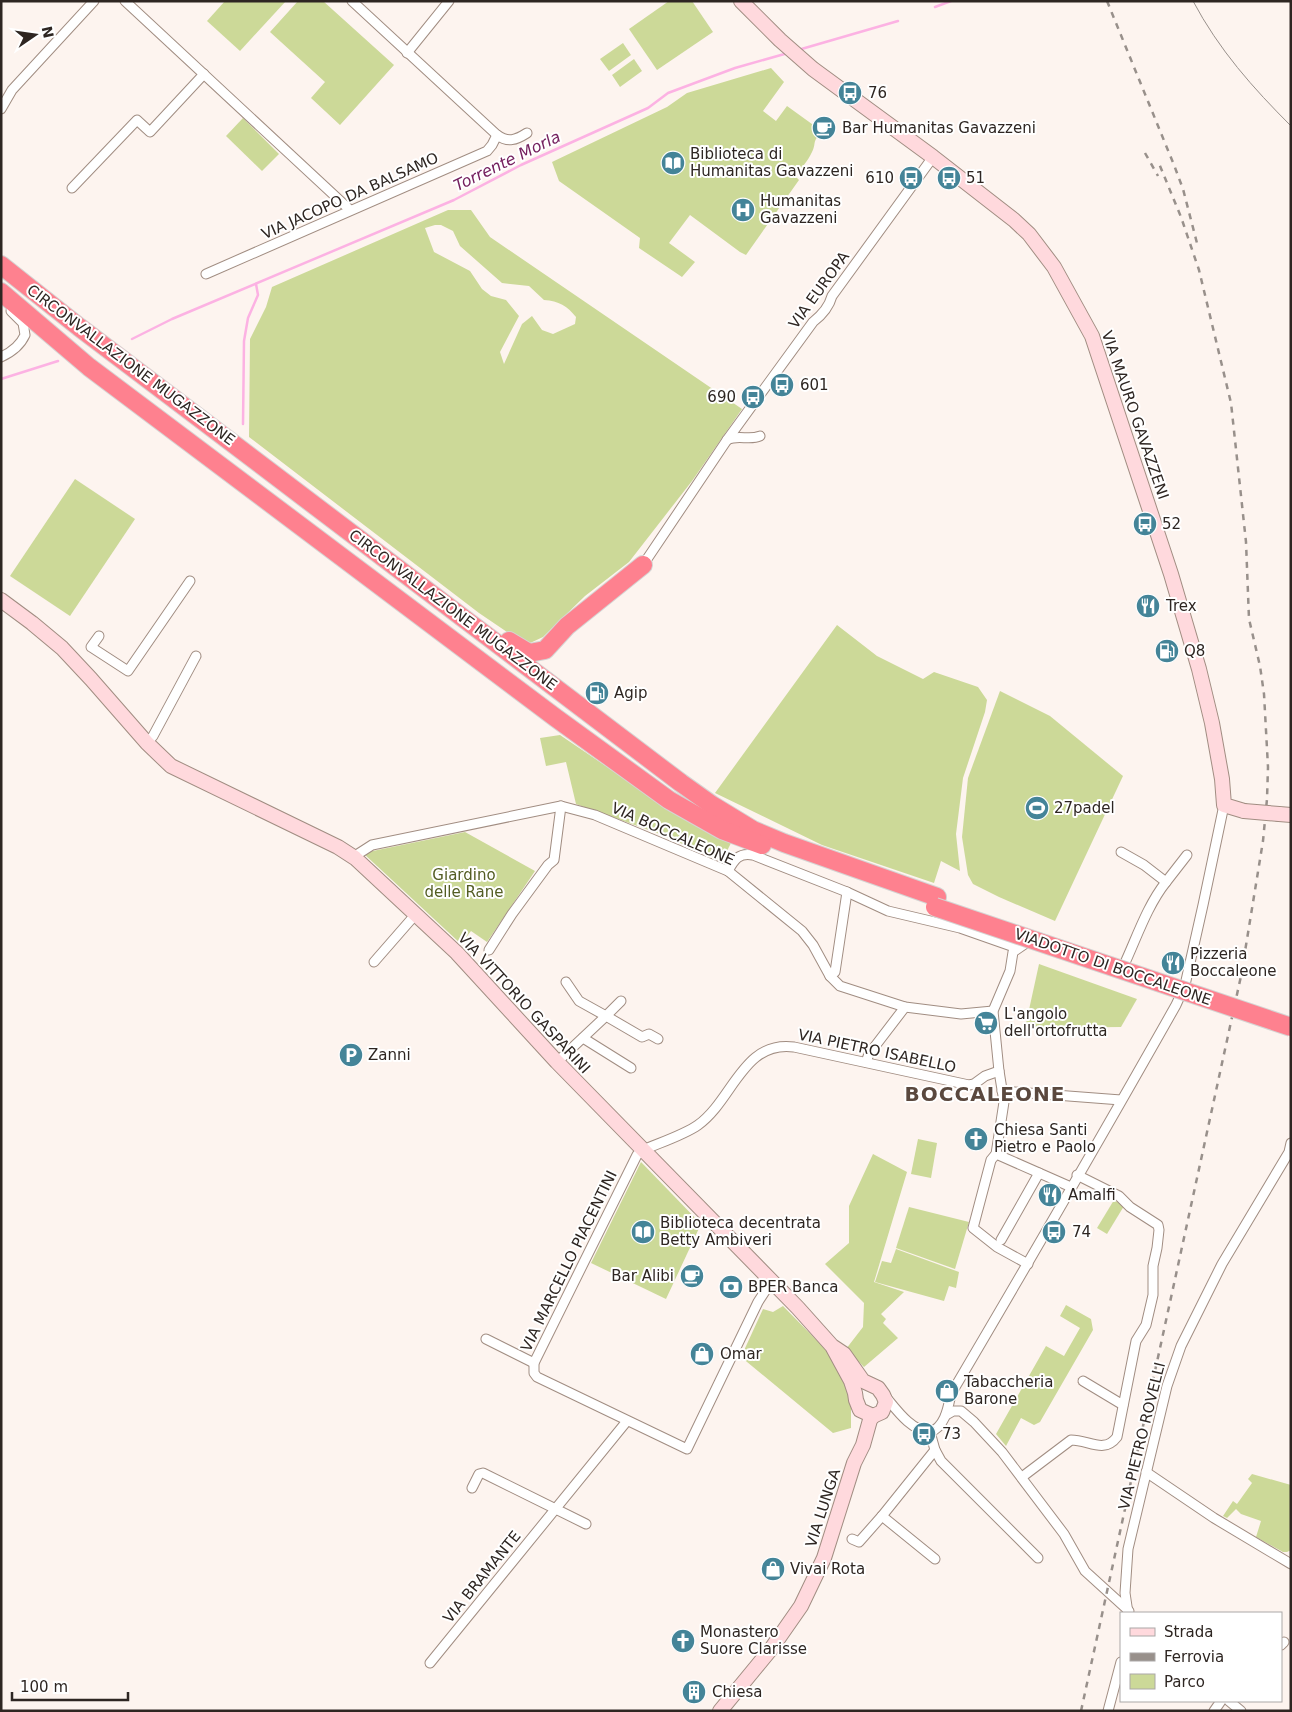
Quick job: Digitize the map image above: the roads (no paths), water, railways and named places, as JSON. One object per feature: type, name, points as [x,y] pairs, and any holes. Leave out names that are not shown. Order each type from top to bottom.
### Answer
[{"type":"highway","name":"CIRCONVALLAZIONE MUGAZZONE","points":[[1,265],[79,327],[712,805],[753,830],[936,902]]},
{"type":"highway","name":"CIRCONVALLAZIONE MUGAZZONE","points":[[1,292],[89,367],[556,718],[669,800],[730,833],[770,849],[936,902]]},
{"type":"highway","points":[[456,612],[529,653],[541,652],[567,626],[643,564]]},
{"type":"highway","name":"VIADOTTO DI BOCCALEONE","points":[[936,902],[1291,1016]]},
{"type":"highway","name":"VIADOTTO DI BOCCALEONE","points":[[936,902],[1291,1027]]},
{"type":"street","points":[[1,108],[12,90],[94,1]]},
{"type":"street","points":[[125,1],[350,210]]},
{"type":"street","points":[[352,1],[503,140],[515,140],[527,133]]},
{"type":"street","points":[[407,53],[449,1]]},
{"type":"street","name":"VIA MAURO GAVAZZENI","points":[[741,1],[780,40],[813,69],[933,157],[1014,220],[1029,234],[1054,267],[1092,336],[1171,574],[1199,669],[1212,723],[1222,779],[1224,805]]},
{"type":"street","points":[[72,188],[137,120],[150,132],[204,74]]},
{"type":"street","name":"VIA JACOPO DA BALSAMO","points":[[206,274],[487,151],[497,135]]},
{"type":"street","name":"VIA EUROPA","points":[[643,564],[727,440],[813,322],[830,303],[832,296],[933,157]]},
{"type":"street","points":[[1,299],[23,323],[25,331],[22,342],[12,352],[1,357]]},
{"type":"street","points":[[727,440],[736,437],[754,439],[760,436]]},
{"type":"street","points":[[99,636],[91,647],[128,671],[190,581]]},
{"type":"street","name":"VIA VITTORIO GASPARINI","points":[[1,600],[62,648],[160,757],[176,769],[338,847],[355,858],[457,953],[557,1062],[798,1308],[832,1346],[844,1354],[860,1388],[856,1400],[860,1410]]},
{"type":"street","points":[[147,744],[196,656]]},
{"type":"street","points":[[1038,1558],[941,1461],[935,1450],[930,1432],[937,1428],[946,1415],[951,1394],[1028,1264],[1176,1005],[1185,985],[1204,905],[1224,805],[1244,811],[1285,814]]},
{"type":"street","points":[[489,950],[543,870],[554,860],[561,806]]},
{"type":"street","name":"VIA BOCCALEONE","points":[[355,858],[372,845],[561,806],[595,815],[728,871],[802,931],[813,945],[830,976],[840,986],[905,1007],[961,1014],[993,1011]]},
{"type":"street","points":[[1121,852],[1144,865],[1166,882]]},
{"type":"street","points":[[728,871],[736,857],[747,854],[847,892],[888,911],[960,928],[1017,948]]},
{"type":"street","points":[[1124,965],[1158,892],[1186,855]]},
{"type":"street","points":[[830,976],[834,972],[847,892]]},
{"type":"street","points":[[374,962],[415,915]]},
{"type":"street","points":[[1028,1264],[998,1247],[973,1228],[991,1160],[996,1154],[1004,1102],[993,1011],[1010,971],[1013,952],[1027,944],[1037,935],[1185,985]]},
{"type":"street","points":[[566,982],[580,1001],[642,1037],[649,1034],[658,1039]]},
{"type":"street","points":[[557,1062],[621,1001]]},
{"type":"street","points":[[866,1062],[869,1054],[905,1007]]},
{"type":"street","points":[[583,1038],[631,1068]]},
{"type":"street","name":"VIA PIETRO ISABELLO","points":[[643,1150],[697,1126],[713,1112],[751,1061],[766,1049],[783,1045],[966,1085],[974,1084],[985,1076],[999,1071]]},
{"type":"street","points":[[1002,1091],[1121,1100]]},
{"type":"street","name":"VIA PIETRO ROVELLI","points":[[1129,1612],[1125,1586],[1128,1549],[1163,1401],[1181,1346],[1222,1264],[1288,1158],[1291,1143]]},
{"type":"street","name":"VIA MARCELLO PIACENTINI","points":[[486,1339],[534,1363],[637,1155],[643,1150]]},
{"type":"street","points":[[996,1154],[1071,1187]]},
{"type":"street","points":[[1001,1240],[1039,1173]]},
{"type":"street","points":[[1022,1478],[1071,1440],[1106,1446],[1117,1437],[1136,1341],[1146,1325],[1153,1295],[1153,1266],[1159,1230],[1154,1223],[1130,1207],[1119,1196],[1078,1175]]},
{"type":"street","points":[[534,1363],[534,1373],[537,1377],[687,1449],[758,1302],[771,1282]]},
{"type":"street","points":[[1083,1381],[1123,1406]]},
{"type":"street","name":"VIA VITTORIO GASPARINI","points":[[860,1388],[878,1388],[898,1412],[920,1430],[930,1432]]},
{"type":"street","points":[[951,1394],[961,1411],[1002,1452],[1022,1478],[1064,1534],[1085,1571],[1129,1612]]},
{"type":"street","points":[[878,1414],[886,1402],[884,1395]]},
{"type":"street","points":[[860,1410],[878,1414],[898,1412]]},
{"type":"street","name":"VIA LUNGA","points":[[854,1463],[860,1410]]},
{"type":"street","points":[[946,1415],[953,1411],[961,1411]]},
{"type":"street","name":"VIA LUNGA","points":[[720,1711],[771,1649],[801,1606],[824,1558],[854,1463],[863,1444],[870,1420],[878,1414]]},
{"type":"street","name":"VIA BRAMANTE","points":[[430,1663],[627,1420]]},
{"type":"street","points":[[852,1539],[859,1542],[935,1450]]},
{"type":"street","points":[[1146,1472],[1214,1518],[1291,1564]]},
{"type":"street","points":[[472,1488],[479,1474],[482,1473],[586,1524]]},
{"type":"street","points":[[882,1516],[935,1559]]},
{"type":"street","points":[[1108,1711],[1120,1666]]},
{"type":"street","points":[[1232,1702],[1241,1711]]},
{"type":"waterway","name":"Torrente Morla","points":[[935,7],[951,1]]},
{"type":"waterway","name":"Torrente Morla","points":[[798,50],[898,21]]},
{"type":"waterway","name":"Torrente Morla","points":[[132,339],[172,319],[454,200],[521,165],[648,108],[668,93],[735,68],[788,53]]},
{"type":"waterway","points":[[243,424],[244,341],[248,318],[258,295],[256,284]]},
{"type":"waterway","name":"Torrente Morla","points":[[1,379],[58,361]]},
{"type":"tram line","points":[[1193,1],[1225,52],[1263,97],[1291,126]]},
{"type":"railway","points":[[1107,1],[1183,189],[1198,247]]},
{"type":"railway","points":[[1145,153],[1158,176]]},
{"type":"railway","points":[[1081,1711],[1241,976],[1263,841],[1267,799],[1268,767],[1264,694],[1260,666],[1249,619],[1246,542],[1231,403],[1199,270],[1181,217],[1158,161]]},
{"type":"place","name":"76","points":[[850,93]]},
{"type":"place","name":"Bar Humanitas Gavazzeni","points":[[824,128]]},
{"type":"place","name":"Biblioteca di Humanitas Gavazzeni","points":[[673,163]]},
{"type":"place","name":"610","points":[[911,178]]},
{"type":"place","name":"51","points":[[949,178]]},
{"type":"place","name":"Humanitas Gavazzeni","points":[[743,210]]},
{"type":"place","name":"601","points":[[782,385]]},
{"type":"place","name":"690","points":[[753,397]]},
{"type":"place","name":"52","points":[[1145,524]]},
{"type":"place","name":"Trex","points":[[1148,606]]},
{"type":"place","name":"Q8","points":[[1167,651]]},
{"type":"place","name":"Agip","points":[[597,693]]},
{"type":"place","name":"27padel","points":[[1037,808]]},
{"type":"place","name":"Pizzeria Boccaleone","points":[[1173,963]]},
{"type":"place","name":"L'angolo dell'ortofrutta","points":[[986,1023]]},
{"type":"place","name":"Zanni","points":[[351,1055]]},
{"type":"place","name":"Chiesa Santi Pietro e Paolo","points":[[976,1139]]},
{"type":"place","name":"Amalfi","points":[[1050,1195]]},
{"type":"place","name":"Biblioteca decentrata Betty Ambiveri","points":[[643,1232]]},
{"type":"place","name":"74","points":[[1054,1232]]},
{"type":"place","name":"Bar Alibi","points":[[692,1276]]},
{"type":"place","name":"BPER Banca","points":[[731,1287]]},
{"type":"place","name":"Omar","points":[[702,1354]]},
{"type":"place","name":"Tabaccheria Barone","points":[[947,1391]]},
{"type":"place","name":"73","points":[[924,1434]]},
{"type":"place","name":"Vivai Rota","points":[[773,1569]]},
{"type":"place","name":"Monastero Suore Clarisse","points":[[683,1641]]},
{"type":"place","name":"Chiesa","points":[[694,1692]]},
{"type":"district","name":"BOCCALEONE","points":[[985,1094]]},
{"type":"park label","name":"Giardino delle Rane","points":[[464,884]]}]
